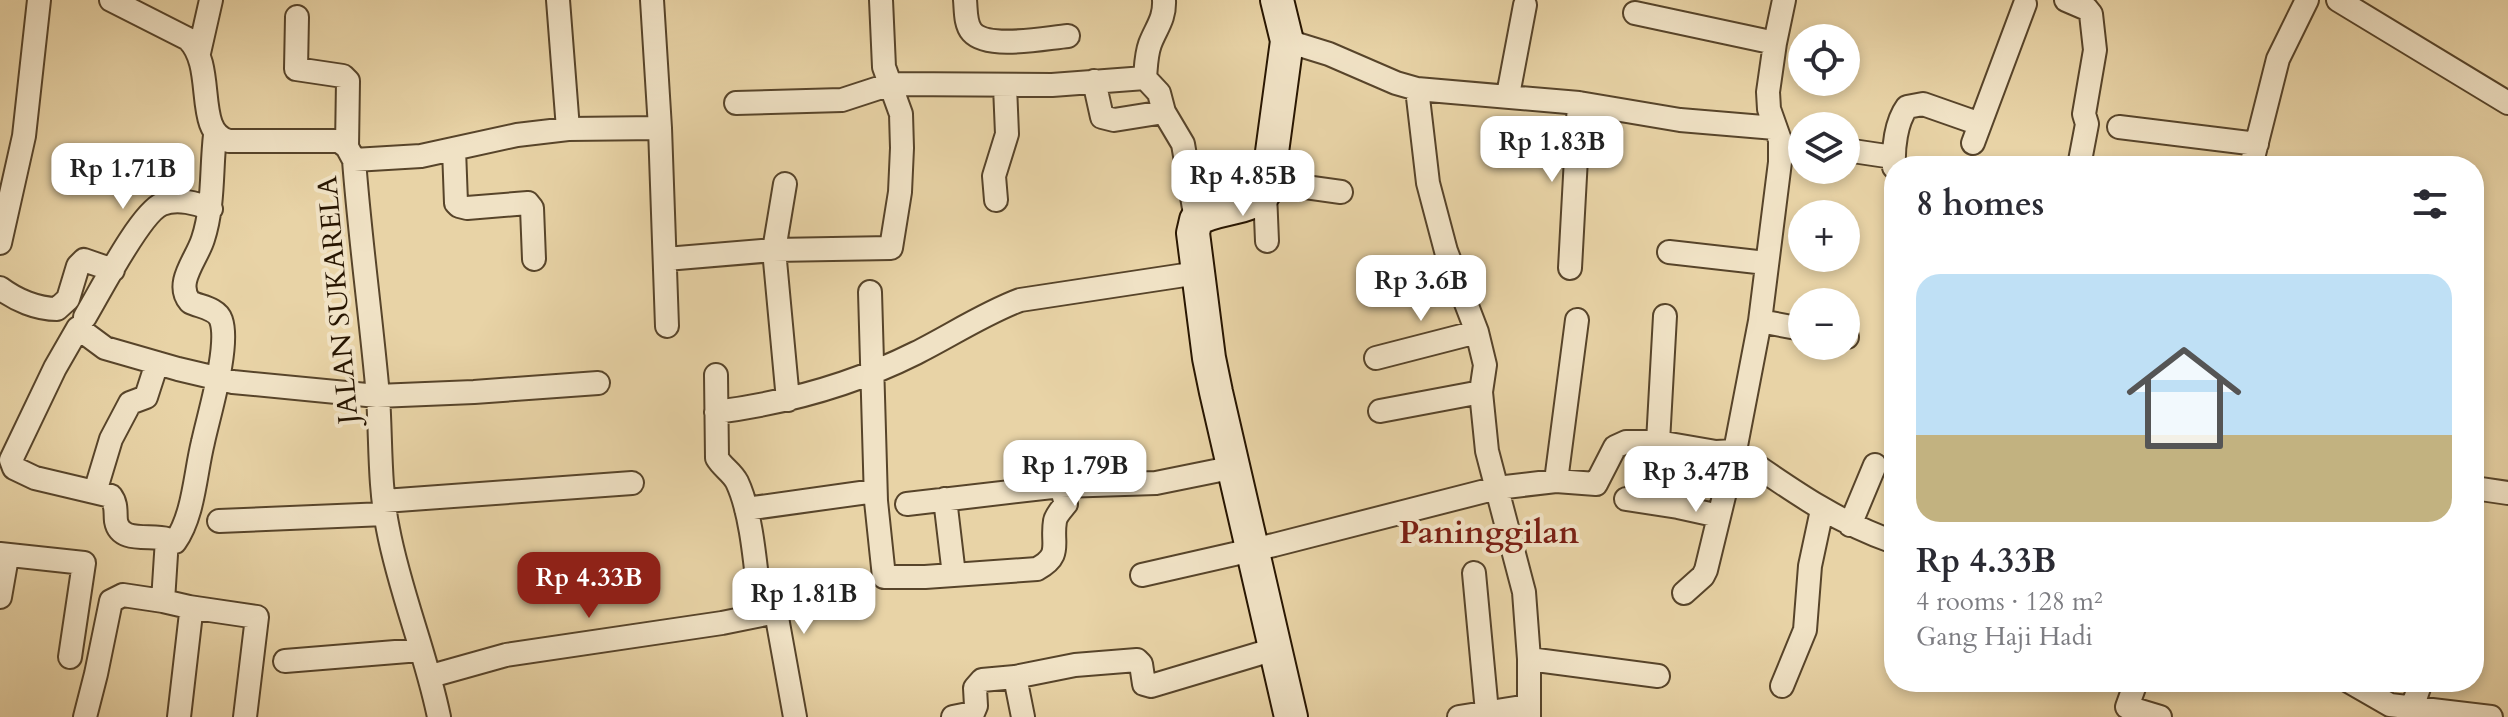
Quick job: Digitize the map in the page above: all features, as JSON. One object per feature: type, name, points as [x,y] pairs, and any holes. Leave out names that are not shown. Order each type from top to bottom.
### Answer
[{"type":"street","points":[[0,243],[24,136],[39,0]]},
{"type":"street","points":[[111,0],[188,39],[199,53]]},
{"type":"street","points":[[167,543],[175,542],[178,538],[188,513],[219,378],[221,320],[215,311],[190,302],[184,290],[185,278],[199,252],[211,209],[215,135],[199,53],[211,0]]},
{"type":"street","points":[[558,0],[568,129]]},
{"type":"street","points":[[652,0],[667,326]]},
{"type":"street","points":[[666,259],[774,250],[891,248],[900,192],[901,114],[884,67],[881,0]]},
{"type":"street","points":[[965,0],[968,23],[980,37],[999,42],[1068,36]]},
{"type":"street","points":[[1164,0],[1165,12],[1148,47],[1145,78],[1159,93],[1164,112],[1183,144],[1196,220],[1193,233],[1209,358],[1291,717]]},
{"type":"street","points":[[1267,241],[1267,188],[1287,41],[1277,0]]},
{"type":"street","points":[[1684,593],[1703,576],[1735,451],[1760,321],[1780,162],[1786,137],[1769,109],[1768,92],[1784,0]]},
{"type":"street","points":[[2066,0],[2087,9],[2091,14],[2095,50],[2084,114],[2087,124],[2081,156]]},
{"type":"street","points":[[2119,127],[2254,155],[2278,59],[2307,0]]},
{"type":"street","points":[[1895,156],[1901,116],[1907,107],[1923,104],[1976,133],[2020,1]]},
{"type":"street","points":[[2349,3],[2508,103]]},
{"type":"street","points":[[1508,95],[1525,5]]},
{"type":"street","points":[[1635,13],[1775,43]]},
{"type":"street","points":[[297,17],[296,69],[343,76],[348,81],[350,153],[421,156],[517,135],[568,129],[660,128]]},
{"type":"street","points":[[1287,41],[1417,89],[1579,103],[1786,137]]},
{"type":"street","points":[[736,103],[842,100],[891,84],[1005,86],[1145,78]]},
{"type":"street","points":[[1094,81],[1102,117],[1114,120],[1164,112]]},
{"type":"street","points":[[996,200],[994,176],[1007,134],[1005,86]]},
{"type":"street","points":[[1417,89],[1428,183],[1446,251],[1477,332],[1485,365],[1481,392],[1487,451],[1524,592],[1529,659],[1528,712],[1487,712],[1459,717]]},
{"type":"street","points":[[1570,268],[1579,103]]},
{"type":"street","name":"JALAN SUKARELA","points":[[215,135],[229,141],[339,141],[350,153],[377,396],[384,508],[420,650],[431,676],[439,717]]},
{"type":"street","points":[[454,149],[456,203],[467,208],[528,203],[532,208],[534,259]]},
{"type":"street","points":[[1860,154],[1884,160]]},
{"type":"street","points":[[785,184],[774,250],[788,400]]},
{"type":"street","points":[[1196,220],[1203,215],[1250,202],[1267,188],[1341,192]]},
{"type":"street","points":[[163,601],[167,539],[122,533],[116,525],[115,500],[111,496],[35,478],[14,468],[6,459],[55,368],[154,208],[165,203],[186,202],[211,209]]},
{"type":"street","points":[[1669,252],[1766,263]]},
{"type":"street","points":[[0,288],[42,309],[57,309],[68,299],[78,266],[84,260],[113,270]]},
{"type":"street","points":[[716,412],[788,400],[872,374],[1020,300],[1198,273]]},
{"type":"street","points":[[870,292],[875,491],[884,577],[1037,569],[1049,562],[1054,553],[1055,519],[1066,504],[1061,486]]},
{"type":"street","points":[[1658,442],[1665,316]]},
{"type":"street","points":[[1556,481],[1577,320]]},
{"type":"street","points":[[1760,321],[1788,326]]},
{"type":"street","points":[[82,323],[105,348],[233,382],[377,396],[598,383]]},
{"type":"street","points":[[1376,358],[1477,332]]},
{"type":"street","points":[[95,492],[111,439],[130,403],[146,397],[157,363]]},
{"type":"street","points":[[716,375],[717,458],[733,476],[746,509],[761,613]]},
{"type":"street","points":[[1380,411],[1481,392]]},
{"type":"street","points":[[1142,575],[1497,488],[1556,481],[1596,484],[1612,451],[1619,444],[1658,442],[1716,452],[1735,451],[1822,510],[1884,538]]},
{"type":"street","points":[[1850,525],[1875,465]]},
{"type":"street","points":[[907,504],[1061,486],[1156,483],[1235,467]]},
{"type":"street","points":[[219,521],[632,483]]},
{"type":"street","points":[[2484,489],[2508,493]]},
{"type":"street","points":[[746,509],[875,491]]},
{"type":"street","points":[[945,499],[954,575]]},
{"type":"street","points":[[1626,499],[1719,516]]},
{"type":"street","points":[[1782,686],[1805,630],[1810,566],[1822,510]]},
{"type":"street","points":[[0,597],[3,555],[84,563],[70,657]]},
{"type":"street","points":[[1474,573],[1487,712]]},
{"type":"street","points":[[85,717],[111,601],[123,595],[257,617],[245,717]]},
{"type":"street","points":[[179,717],[190,627],[189,607]]},
{"type":"street","points":[[431,676],[506,655],[776,612],[795,717]]},
{"type":"street","points":[[953,717],[973,713],[976,706],[975,688],[982,680],[1075,665],[1137,660],[1141,664],[1144,684],[1151,686],[1275,649]]},
{"type":"street","points":[[285,661],[420,650]]},
{"type":"street","points":[[1529,659],[1658,676]]},
{"type":"street","points":[[1015,677],[1023,717]]},
{"type":"street","points":[[2133,692],[2126,712],[2160,717]]},
{"type":"street","points":[[2367,692],[2390,705],[2491,717]]},
{"type":"street","points":[[2412,708],[2418,692]]},
{"type":"district","name":"Paninggilan","points":[[1489,532]]}]
